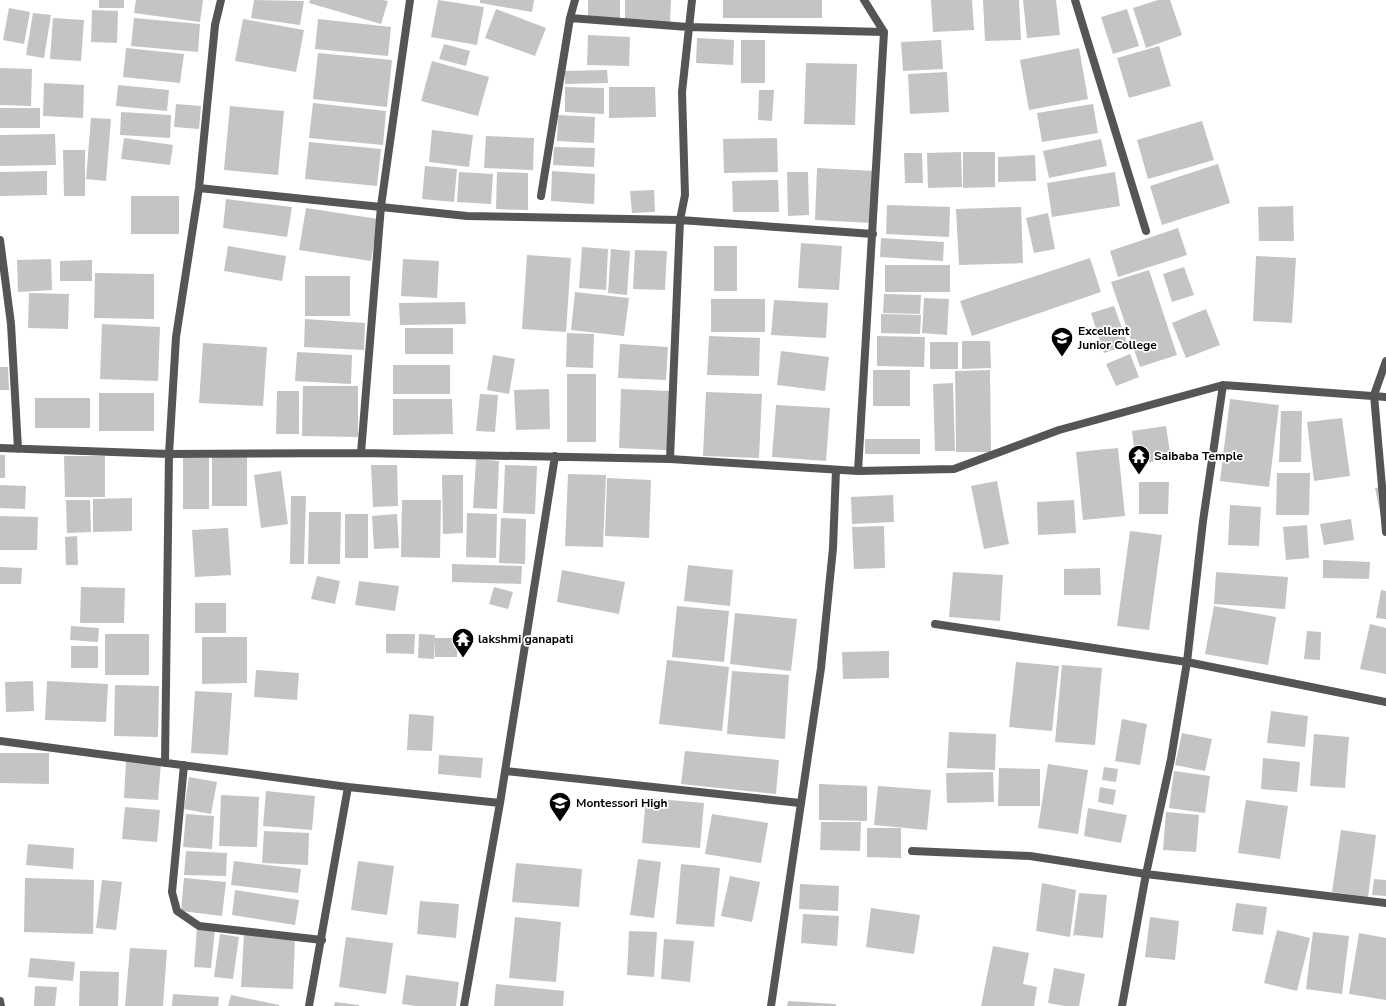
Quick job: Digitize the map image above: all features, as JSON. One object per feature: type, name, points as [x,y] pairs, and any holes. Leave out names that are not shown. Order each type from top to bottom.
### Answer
[{"type":"street","points":[[165,763],[169,454],[176,337],[199,188],[215,25],[221,0]]},
{"type":"street","points":[[361,453],[382,206],[410,0]]},
{"type":"street","points":[[541,196],[574,0]]},
{"type":"street","points":[[670,459],[680,220],[685,195],[682,92],[692,0]]},
{"type":"street","points":[[858,472],[884,32],[864,0]]},
{"type":"street","points":[[1075,0],[1146,231]]},
{"type":"street","points":[[570,18],[688,27],[884,32]]},
{"type":"street","points":[[199,188],[467,216],[680,220],[873,234]]},
{"type":"street","points":[[0,240],[11,324],[18,449]]},
{"type":"street","points":[[1386,361],[1374,395],[1386,532]]},
{"type":"street","points":[[1122,1006],[1146,874],[1170,759],[1187,662],[1203,521],[1223,385]]},
{"type":"street","points":[[0,448],[169,454],[361,453],[670,459],[858,472],[954,469],[1059,430],[1223,385],[1386,397]]},
{"type":"street","points":[[464,1006],[500,803],[555,456]]},
{"type":"street","points":[[771,1006],[821,668],[833,548],[836,470]]},
{"type":"street","points":[[935,624],[1187,662],[1386,702]]},
{"type":"street","points":[[0,741],[348,787],[500,803]]},
{"type":"street","points":[[184,765],[172,892],[177,911],[199,926],[322,940]]},
{"type":"street","points":[[504,771],[800,803]]},
{"type":"street","points":[[309,1006],[322,940],[348,787]]},
{"type":"street","points":[[912,851],[1030,856],[1146,874],[1386,903]]},
{"type":"street","points":[[0,1001],[1,1006]]},
{"type":"building","points":[[99,0],[124,0],[124,8],[99,8]]},
{"type":"building","points":[[136,0],[203,0],[200,22],[134,13]]},
{"type":"building","points":[[254,0],[304,1],[300,25],[251,18]]},
{"type":"building","points":[[310,0],[388,1],[381,24],[309,3]]},
{"type":"building","points":[[438,0],[484,7],[477,45],[431,37]]},
{"type":"building","points":[[480,0],[534,0],[532,12],[480,3]]},
{"type":"building","points":[[588,0],[620,0],[620,18],[588,18]]},
{"type":"building","points":[[625,0],[671,0],[670,22],[625,21]]},
{"type":"building","points":[[723,0],[822,0],[822,18],[723,18]]},
{"type":"building","points":[[931,0],[972,0],[974,30],[933,32]]},
{"type":"building","points":[[983,0],[1019,0],[1021,40],[985,41]]},
{"type":"building","points":[[1023,0],[1056,0],[1060,35],[1027,38]]},
{"type":"building","points":[[1158,0],[1170,0],[1182,35],[1146,48],[1133,8]]},
{"type":"building","points":[[9,8],[30,12],[24,44],[3,40]]},
{"type":"building","points":[[496,9],[546,28],[535,56],[485,38]]},
{"type":"building","points":[[1127,9],[1139,46],[1113,54],[1101,17]]},
{"type":"building","points":[[92,10],[118,11],[117,43],[91,42]]},
{"type":"building","points":[[33,13],[51,15],[44,58],[26,55]]},
{"type":"building","points":[[53,18],[84,20],[81,61],[50,59]]},
{"type":"building","points":[[134,18],[200,24],[198,52],[131,46]]},
{"type":"building","points":[[243,19],[304,30],[296,72],[235,61]]},
{"type":"building","points":[[318,19],[391,27],[388,56],[315,49]]},
{"type":"building","points":[[588,35],[630,37],[629,66],[587,65]]},
{"type":"building","points":[[697,38],[734,40],[733,65],[696,63]]},
{"type":"building","points":[[741,40],[765,40],[765,83],[741,83]]},
{"type":"building","points":[[941,40],[943,69],[903,71],[901,42]]},
{"type":"building","points":[[444,44],[470,51],[466,66],[439,59]]},
{"type":"building","points":[[1159,46],[1171,86],[1129,98],[1117,58]]},
{"type":"building","points":[[126,48],[184,54],[180,83],[123,77]]},
{"type":"building","points":[[1079,48],[1088,99],[1029,110],[1020,60]]},
{"type":"building","points":[[318,53],[392,60],[387,107],[313,99]]},
{"type":"building","points":[[432,61],[489,77],[478,116],[421,101]]},
{"type":"building","points":[[806,63],[857,64],[855,125],[804,124]]},
{"type":"building","points":[[0,68],[32,69],[31,106],[0,105]]},
{"type":"building","points":[[607,70],[608,83],[565,84],[565,71]]},
{"type":"building","points":[[947,72],[949,112],[910,114],[908,74]]},
{"type":"building","points":[[44,83],[84,85],[83,118],[43,116]]},
{"type":"building","points":[[118,85],[169,90],[167,111],[116,106]]},
{"type":"building","points":[[565,87],[604,88],[604,114],[565,112]]},
{"type":"building","points":[[609,87],[655,87],[656,117],[609,118]]},
{"type":"building","points":[[759,90],[774,90],[772,121],[758,120]]},
{"type":"building","points":[[313,103],[386,111],[383,145],[309,138]]},
{"type":"building","points":[[176,104],[201,106],[199,129],[174,127]]},
{"type":"building","points":[[1093,104],[1098,133],[1042,142],[1037,113]]},
{"type":"building","points":[[230,106],[284,111],[278,175],[224,170]]},
{"type":"building","points":[[0,108],[40,108],[40,128],[0,128]]},
{"type":"building","points":[[121,112],[171,115],[170,138],[120,135]]},
{"type":"building","points":[[558,115],[595,117],[594,143],[557,141]]},
{"type":"building","points":[[91,118],[111,119],[106,181],[86,179]]},
{"type":"building","points":[[1202,121],[1214,160],[1148,179],[1137,140]]},
{"type":"building","points":[[432,130],[473,135],[469,167],[429,162]]},
{"type":"building","points":[[55,134],[56,165],[0,166],[0,135]]},
{"type":"building","points":[[486,136],[534,138],[533,170],[484,168]]},
{"type":"building","points":[[124,138],[173,145],[170,165],[121,159]]},
{"type":"building","points":[[777,138],[778,172],[724,173],[723,139]]},
{"type":"building","points":[[1101,139],[1107,166],[1049,178],[1043,151]]},
{"type":"building","points":[[309,142],[381,149],[377,186],[305,179]]},
{"type":"building","points":[[554,147],[595,148],[594,167],[553,165]]},
{"type":"building","points":[[63,150],[85,150],[85,196],[64,196]]},
{"type":"building","points":[[961,152],[962,187],[928,188],[927,153]]},
{"type":"building","points":[[963,152],[995,152],[995,187],[963,188]]},
{"type":"building","points":[[904,153],[922,153],[923,183],[905,183]]},
{"type":"building","points":[[1035,155],[1036,181],[998,182],[998,157]]},
{"type":"building","points":[[1218,164],[1230,203],[1162,225],[1150,186]]},
{"type":"building","points":[[425,166],[457,169],[454,202],[422,199]]},
{"type":"building","points":[[817,168],[875,171],[872,223],[815,220]]},
{"type":"building","points":[[47,171],[47,195],[0,196],[0,172]]},
{"type":"building","points":[[552,171],[595,174],[594,204],[551,201]]},
{"type":"building","points":[[459,172],[493,174],[491,204],[457,202]]},
{"type":"building","points":[[497,172],[528,173],[528,210],[496,209]]},
{"type":"building","points":[[787,172],[808,172],[809,215],[788,216]]},
{"type":"building","points":[[1115,172],[1120,206],[1052,217],[1047,183]]},
{"type":"building","points":[[778,180],[779,212],[733,212],[732,181]]},
{"type":"building","points":[[654,190],[655,212],[632,213],[630,191]]},
{"type":"building","points":[[131,196],[179,196],[179,234],[131,234]]},
{"type":"building","points":[[226,199],[292,207],[287,237],[223,228]]},
{"type":"building","points":[[887,205],[950,207],[949,237],[886,234]]},
{"type":"building","points":[[1293,206],[1294,241],[1259,241],[1258,207]]},
{"type":"building","points":[[1021,207],[1023,263],[959,265],[956,209]]},
{"type":"building","points":[[306,208],[378,219],[371,261],[299,250]]},
{"type":"building","points":[[1048,213],[1055,249],[1034,253],[1026,218]]},
{"type":"building","points":[[1178,228],[1187,255],[1118,277],[1110,251]]},
{"type":"building","points":[[881,238],[944,242],[943,261],[880,257]]},
{"type":"building","points":[[801,243],[842,246],[839,290],[798,288]]},
{"type":"building","points":[[228,246],[286,256],[282,281],[224,271]]},
{"type":"building","points":[[714,246],[737,246],[737,291],[714,291]]},
{"type":"building","points":[[582,247],[608,249],[606,290],[579,288]]},
{"type":"building","points":[[611,249],[630,251],[627,295],[608,293]]},
{"type":"building","points":[[635,250],[667,251],[665,290],[633,289]]},
{"type":"building","points":[[527,255],[571,258],[566,332],[522,329]]},
{"type":"building","points":[[1256,256],[1296,258],[1292,323],[1253,321]]},
{"type":"building","points":[[1090,258],[1101,292],[972,336],[960,301]]},
{"type":"building","points":[[51,259],[52,290],[18,292],[17,260]]},
{"type":"building","points":[[403,259],[439,261],[437,298],[401,296]]},
{"type":"building","points":[[92,260],[92,281],[60,281],[60,261]]},
{"type":"building","points":[[885,265],[950,265],[950,292],[885,292]]},
{"type":"building","points":[[1184,267],[1194,295],[1172,302],[1163,274]]},
{"type":"building","points":[[1149,270],[1177,355],[1140,367],[1111,282]]},
{"type":"building","points":[[95,273],[154,274],[154,319],[94,318]]},
{"type":"building","points":[[305,276],[350,276],[350,316],[305,316]]},
{"type":"building","points":[[575,292],[629,298],[624,336],[571,330]]},
{"type":"building","points":[[29,293],[69,294],[68,329],[28,328]]},
{"type":"building","points":[[884,294],[921,295],[920,314],[883,313]]},
{"type":"building","points":[[924,298],[949,299],[947,335],[922,333]]},
{"type":"building","points":[[711,299],[765,299],[765,332],[711,332]]},
{"type":"building","points":[[774,300],[828,303],[826,338],[771,335]]},
{"type":"building","points":[[465,302],[466,324],[400,325],[399,303]]},
{"type":"building","points":[[1114,306],[1128,345],[1104,353],[1091,313]]},
{"type":"building","points":[[1206,309],[1220,345],[1186,358],[1172,323]]},
{"type":"building","points":[[881,314],[921,315],[920,334],[881,333]]},
{"type":"building","points":[[305,319],[365,323],[364,350],[304,347]]},
{"type":"building","points":[[102,324],[160,327],[158,381],[100,379]]},
{"type":"building","points":[[405,328],[453,328],[453,354],[405,354]]},
{"type":"building","points":[[567,333],[594,334],[593,368],[566,367]]},
{"type":"building","points":[[709,336],[760,338],[759,376],[707,375]]},
{"type":"building","points":[[877,336],[925,337],[924,367],[877,366]]},
{"type":"building","points":[[962,341],[990,341],[991,368],[962,369]]},
{"type":"building","points":[[930,342],[958,342],[958,369],[930,369]]},
{"type":"building","points":[[203,343],[267,347],[263,406],[199,403]]},
{"type":"building","points":[[620,344],[668,347],[666,380],[618,378]]},
{"type":"building","points":[[781,351],[829,357],[825,391],[777,385]]},
{"type":"building","points":[[297,352],[352,355],[351,384],[295,381]]},
{"type":"building","points":[[1130,354],[1139,377],[1116,386],[1106,364]]},
{"type":"building","points":[[493,355],[515,359],[509,394],[487,390]]},
{"type":"building","points":[[393,365],[450,365],[450,394],[393,394]]},
{"type":"building","points":[[0,367],[8,367],[9,390],[0,390]]},
{"type":"building","points":[[873,370],[910,370],[910,406],[873,406]]},
{"type":"building","points":[[990,370],[991,452],[956,452],[955,371]]},
{"type":"building","points":[[567,374],[596,374],[596,442],[567,442]]},
{"type":"building","points":[[953,383],[955,451],[935,451],[933,384]]},
{"type":"building","points":[[303,386],[358,386],[358,437],[302,436]]},
{"type":"building","points":[[549,389],[550,429],[516,430],[514,390]]},
{"type":"building","points":[[621,389],[670,391],[667,450],[619,448]]},
{"type":"building","points":[[277,391],[299,391],[299,434],[276,434]]},
{"type":"building","points":[[706,392],[762,394],[759,458],[703,456]]},
{"type":"building","points":[[99,393],[154,393],[154,431],[99,431]]},
{"type":"building","points":[[480,394],[498,395],[495,432],[476,431]]},
{"type":"building","points":[[35,398],[90,398],[90,428],[35,428]]},
{"type":"building","points":[[393,399],[452,399],[453,434],[393,435]]},
{"type":"building","points":[[1230,399],[1279,405],[1269,487],[1220,481]]},
{"type":"building","points":[[776,405],[830,408],[826,461],[772,457]]},
{"type":"building","points":[[1281,411],[1302,411],[1301,462],[1279,462]]},
{"type":"building","points":[[1342,418],[1350,476],[1314,481],[1307,422]]},
{"type":"building","points":[[1166,426],[1171,459],[1136,464],[1132,431]]},
{"type":"building","points":[[865,439],[920,439],[920,454],[865,454]]},
{"type":"building","points":[[1118,448],[1125,516],[1083,520],[1076,452]]},
{"type":"building","points":[[0,455],[5,455],[5,478],[0,478]]},
{"type":"building","points":[[64,456],[105,456],[105,497],[65,497]]},
{"type":"building","points":[[212,456],[247,456],[247,506],[212,506]]},
{"type":"building","points":[[183,458],[209,458],[209,509],[183,509]]},
{"type":"building","points":[[476,459],[499,461],[497,509],[473,508]]},
{"type":"building","points":[[371,465],[397,465],[398,506],[373,507]]},
{"type":"building","points":[[505,465],[537,466],[535,514],[503,513]]},
{"type":"building","points":[[281,471],[288,524],[261,528],[254,475]]},
{"type":"building","points":[[1277,473],[1310,473],[1309,515],[1276,515]]},
{"type":"building","points":[[568,474],[606,475],[603,547],[565,546]]},
{"type":"building","points":[[442,475],[463,475],[463,533],[443,534]]},
{"type":"building","points":[[607,478],[651,480],[649,538],[605,536]]},
{"type":"building","points":[[997,481],[1009,544],[984,549],[971,486]]},
{"type":"building","points":[[1139,482],[1169,482],[1168,514],[1139,514]]},
{"type":"building","points":[[0,485],[26,486],[25,509],[0,508]]},
{"type":"building","points":[[1386,486],[1386,517],[1381,517],[1375,488]]},
{"type":"building","points":[[893,495],[894,522],[852,524],[851,497]]},
{"type":"building","points":[[291,496],[306,496],[304,564],[290,564]]},
{"type":"building","points":[[132,498],[132,531],[93,532],[93,499]]},
{"type":"building","points":[[66,500],[90,500],[91,532],[67,533]]},
{"type":"building","points":[[402,500],[441,500],[440,558],[401,557]]},
{"type":"building","points":[[1074,500],[1076,533],[1038,535],[1037,502]]},
{"type":"building","points":[[1230,505],[1261,507],[1259,546],[1228,545]]},
{"type":"building","points":[[309,512],[341,512],[340,564],[308,564]]},
{"type":"building","points":[[467,513],[497,514],[496,558],[466,557]]},
{"type":"building","points":[[345,514],[368,514],[368,558],[345,558]]},
{"type":"building","points":[[397,514],[399,548],[374,549],[372,516]]},
{"type":"building","points":[[0,516],[38,517],[37,550],[0,550]]},
{"type":"building","points":[[501,518],[526,519],[525,564],[499,563]]},
{"type":"building","points":[[1351,519],[1354,540],[1324,545],[1320,524]]},
{"type":"building","points":[[1307,525],[1309,558],[1286,560],[1283,527]]},
{"type":"building","points":[[884,526],[885,568],[854,569],[852,527]]},
{"type":"building","points":[[228,528],[231,575],[195,577],[192,530]]},
{"type":"building","points":[[1130,531],[1162,535],[1149,630],[1117,626]]},
{"type":"building","points":[[77,536],[78,565],[66,565],[65,537]]},
{"type":"building","points":[[1323,560],[1370,562],[1369,579],[1323,578]]},
{"type":"building","points":[[452,564],[522,566],[521,584],[452,582]]},
{"type":"building","points":[[688,565],[733,570],[730,606],[684,601]]},
{"type":"building","points":[[0,567],[22,568],[21,584],[0,584]]},
{"type":"building","points":[[1100,568],[1101,595],[1064,595],[1064,569]]},
{"type":"building","points":[[562,570],[625,582],[619,614],[557,602]]},
{"type":"building","points":[[953,572],[1003,575],[1000,621],[949,617]]},
{"type":"building","points":[[1216,572],[1288,577],[1285,609],[1214,604]]},
{"type":"building","points":[[317,576],[340,581],[335,604],[311,599]]},
{"type":"building","points":[[359,581],[399,586],[395,611],[355,605]]},
{"type":"building","points":[[81,587],[125,588],[124,623],[80,623]]},
{"type":"building","points":[[494,587],[513,592],[508,609],[489,604]]},
{"type":"building","points":[[1381,590],[1386,591],[1386,619],[1376,618]]},
{"type":"building","points":[[195,603],[226,603],[226,633],[195,633]]},
{"type":"building","points":[[677,606],[729,611],[724,662],[672,657]]},
{"type":"building","points":[[1214,606],[1276,617],[1268,665],[1205,654]]},
{"type":"building","points":[[735,613],[797,619],[791,671],[730,664]]},
{"type":"building","points":[[1370,624],[1386,628],[1386,674],[1360,669]]},
{"type":"building","points":[[71,626],[99,628],[98,642],[70,640]]},
{"type":"building","points":[[1307,631],[1321,632],[1320,660],[1304,659]]},
{"type":"building","points":[[105,634],[149,634],[149,675],[105,675]]},
{"type":"building","points":[[386,634],[415,634],[414,654],[386,653]]},
{"type":"building","points":[[419,634],[435,635],[435,638],[457,638],[457,657],[435,657],[435,640],[434,659],[418,658]]},
{"type":"building","points":[[202,637],[247,637],[247,683],[202,684]]},
{"type":"building","points":[[71,646],[98,646],[98,668],[71,668]]},
{"type":"building","points":[[889,651],[889,678],[843,679],[842,652]]},
{"type":"building","points":[[667,660],[729,667],[722,731],[659,724]]},
{"type":"building","points":[[1016,662],[1059,666],[1052,731],[1009,727]]},
{"type":"building","points":[[1062,665],[1102,668],[1095,745],[1055,742]]},
{"type":"building","points":[[256,670],[299,673],[297,700],[254,697]]},
{"type":"building","points":[[732,671],[789,675],[785,739],[727,734]]},
{"type":"building","points":[[33,681],[34,711],[6,712],[5,682]]},
{"type":"building","points":[[47,681],[108,684],[106,722],[45,720]]},
{"type":"building","points":[[115,685],[159,686],[158,737],[114,736]]},
{"type":"building","points":[[195,691],[232,693],[228,755],[191,753]]},
{"type":"building","points":[[1271,711],[1308,716],[1305,747],[1267,743]]},
{"type":"building","points":[[409,714],[434,716],[432,751],[407,750]]},
{"type":"building","points":[[1122,719],[1147,724],[1140,765],[1115,761]]},
{"type":"building","points":[[949,732],[996,734],[995,770],[947,768]]},
{"type":"building","points":[[1182,733],[1212,739],[1205,771],[1175,765]]},
{"type":"building","points":[[1314,734],[1349,737],[1345,788],[1310,786]]},
{"type":"building","points":[[685,751],[779,760],[776,794],[681,784]]},
{"type":"building","points":[[0,753],[49,753],[49,784],[0,783]]},
{"type":"building","points":[[439,755],[483,758],[481,778],[438,774]]},
{"type":"building","points":[[1263,758],[1300,762],[1297,792],[1261,789]]},
{"type":"building","points":[[126,761],[161,763],[158,800],[124,798]]},
{"type":"building","points":[[1048,764],[1088,770],[1078,834],[1038,828]]},
{"type":"building","points":[[1104,767],[1118,769],[1116,782],[1102,780]]},
{"type":"building","points":[[999,768],[1040,769],[1040,806],[998,806]]},
{"type":"building","points":[[1174,771],[1210,776],[1205,813],[1169,808]]},
{"type":"building","points":[[993,772],[994,802],[947,803],[946,773]]},
{"type":"building","points":[[189,777],[217,782],[211,814],[184,809]]},
{"type":"building","points":[[819,784],[867,786],[867,821],[819,820]]},
{"type":"building","points":[[878,786],[931,790],[927,830],[874,825]]},
{"type":"building","points":[[1100,787],[1116,790],[1113,805],[1098,802]]},
{"type":"building","points":[[266,791],[315,796],[312,830],[263,826]]},
{"type":"building","points":[[221,795],[259,797],[257,847],[219,846]]},
{"type":"building","points":[[646,798],[704,803],[700,848],[642,843]]},
{"type":"building","points":[[1246,800],[1288,806],[1280,859],[1238,853]]},
{"type":"building","points":[[125,807],[160,810],[157,842],[122,839]]},
{"type":"building","points":[[1088,808],[1127,815],[1121,843],[1084,836]]},
{"type":"building","points":[[1166,812],[1199,815],[1196,852],[1163,850]]},
{"type":"building","points":[[186,814],[214,816],[212,849],[183,847]]},
{"type":"building","points":[[712,814],[768,823],[761,863],[705,854]]},
{"type":"building","points":[[821,822],[861,822],[860,851],[820,850]]},
{"type":"building","points":[[867,828],[901,828],[901,858],[867,857]]},
{"type":"building","points":[[1341,830],[1376,835],[1368,897],[1332,892]]},
{"type":"building","points":[[264,831],[309,833],[308,865],[262,863]]},
{"type":"building","points":[[28,844],[74,848],[73,869],[26,865]]},
{"type":"building","points":[[186,851],[227,853],[226,876],[184,875]]},
{"type":"building","points":[[638,859],[661,862],[654,918],[630,915]]},
{"type":"building","points":[[234,861],[301,869],[298,893],[231,885]]},
{"type":"building","points":[[358,861],[394,866],[387,915],[351,910]]},
{"type":"building","points":[[516,863],[582,869],[579,907],[512,902]]},
{"type":"building","points":[[681,864],[720,868],[714,927],[676,924]]},
{"type":"building","points":[[730,876],[760,882],[752,922],[721,916]]},
{"type":"building","points":[[25,878],[94,880],[93,934],[24,932]]},
{"type":"building","points":[[184,878],[226,882],[222,916],[181,911]]},
{"type":"building","points":[[1374,879],[1386,880],[1386,896],[1372,895]]},
{"type":"building","points":[[102,880],[122,882],[116,930],[96,928]]},
{"type":"building","points":[[1042,883],[1076,890],[1070,937],[1036,931]]},
{"type":"building","points":[[800,884],[839,886],[838,911],[799,909]]},
{"type":"building","points":[[235,890],[299,900],[295,925],[232,915]]},
{"type":"building","points":[[1079,893],[1107,895],[1103,938],[1075,935],[1073,937]]},
{"type":"building","points":[[420,901],[459,904],[456,938],[417,934]]},
{"type":"building","points":[[1236,903],[1267,907],[1263,935],[1232,931]]},
{"type":"building","points":[[871,908],[920,915],[914,954],[866,947]]},
{"type":"building","points":[[803,914],[839,916],[837,946],[801,943]]},
{"type":"building","points":[[515,917],[561,922],[556,982],[509,978]]},
{"type":"building","points":[[1150,917],[1179,921],[1175,960],[1145,957]]},
{"type":"building","points":[[197,928],[215,929],[211,968],[194,967]]},
{"type":"building","points":[[1277,930],[1310,938],[1297,991],[1264,983]]},
{"type":"building","points":[[629,931],[657,932],[654,977],[627,975]]},
{"type":"building","points":[[1313,932],[1349,936],[1342,994],[1306,989]]},
{"type":"building","points":[[1359,933],[1386,938],[1386,1000],[1349,994]]},
{"type":"building","points":[[220,934],[239,937],[233,979],[214,977]]},
{"type":"building","points":[[244,934],[295,937],[293,989],[241,987]]},
{"type":"building","points":[[346,937],[393,943],[386,994],[339,987]]},
{"type":"building","points":[[664,939],[694,941],[690,982],[661,979]]},
{"type":"building","points":[[993,946],[1029,953],[1023,984],[1037,987],[1034,1006],[981,1006]]},
{"type":"building","points":[[130,948],[167,950],[163,1006],[125,1006]]},
{"type":"building","points":[[30,958],[75,962],[73,981],[28,977]]},
{"type":"building","points":[[1054,968],[1085,974],[1079,1006],[1065,1006],[1048,1003]]},
{"type":"building","points":[[80,971],[119,972],[118,1006],[79,1006]]},
{"type":"building","points":[[406,975],[459,982],[456,1006],[416,1006],[402,1004]]},
{"type":"building","points":[[496,984],[564,991],[563,1006],[494,1006]]},
{"type":"building","points":[[35,986],[57,987],[55,1006],[34,1006]]},
{"type":"building","points":[[173,994],[219,997],[218,1006],[172,1006]]},
{"type":"building","points":[[231,995],[279,1005],[279,1006],[228,1006]]},
{"type":"building","points":[[788,1001],[836,1004],[836,1006],[787,1006]]},
{"type":"building","points":[[335,1002],[359,1005],[359,1006],[334,1006]]},
{"type":"place","name":"Excellent Junior College","points":[[1062,358]]},
{"type":"place","name":"Saibaba Temple","points":[[1139,476]]},
{"type":"place","name":"lakshmi ganapati","points":[[463,658]]},
{"type":"place","name":"Montessori High","points":[[560,822]]}]
